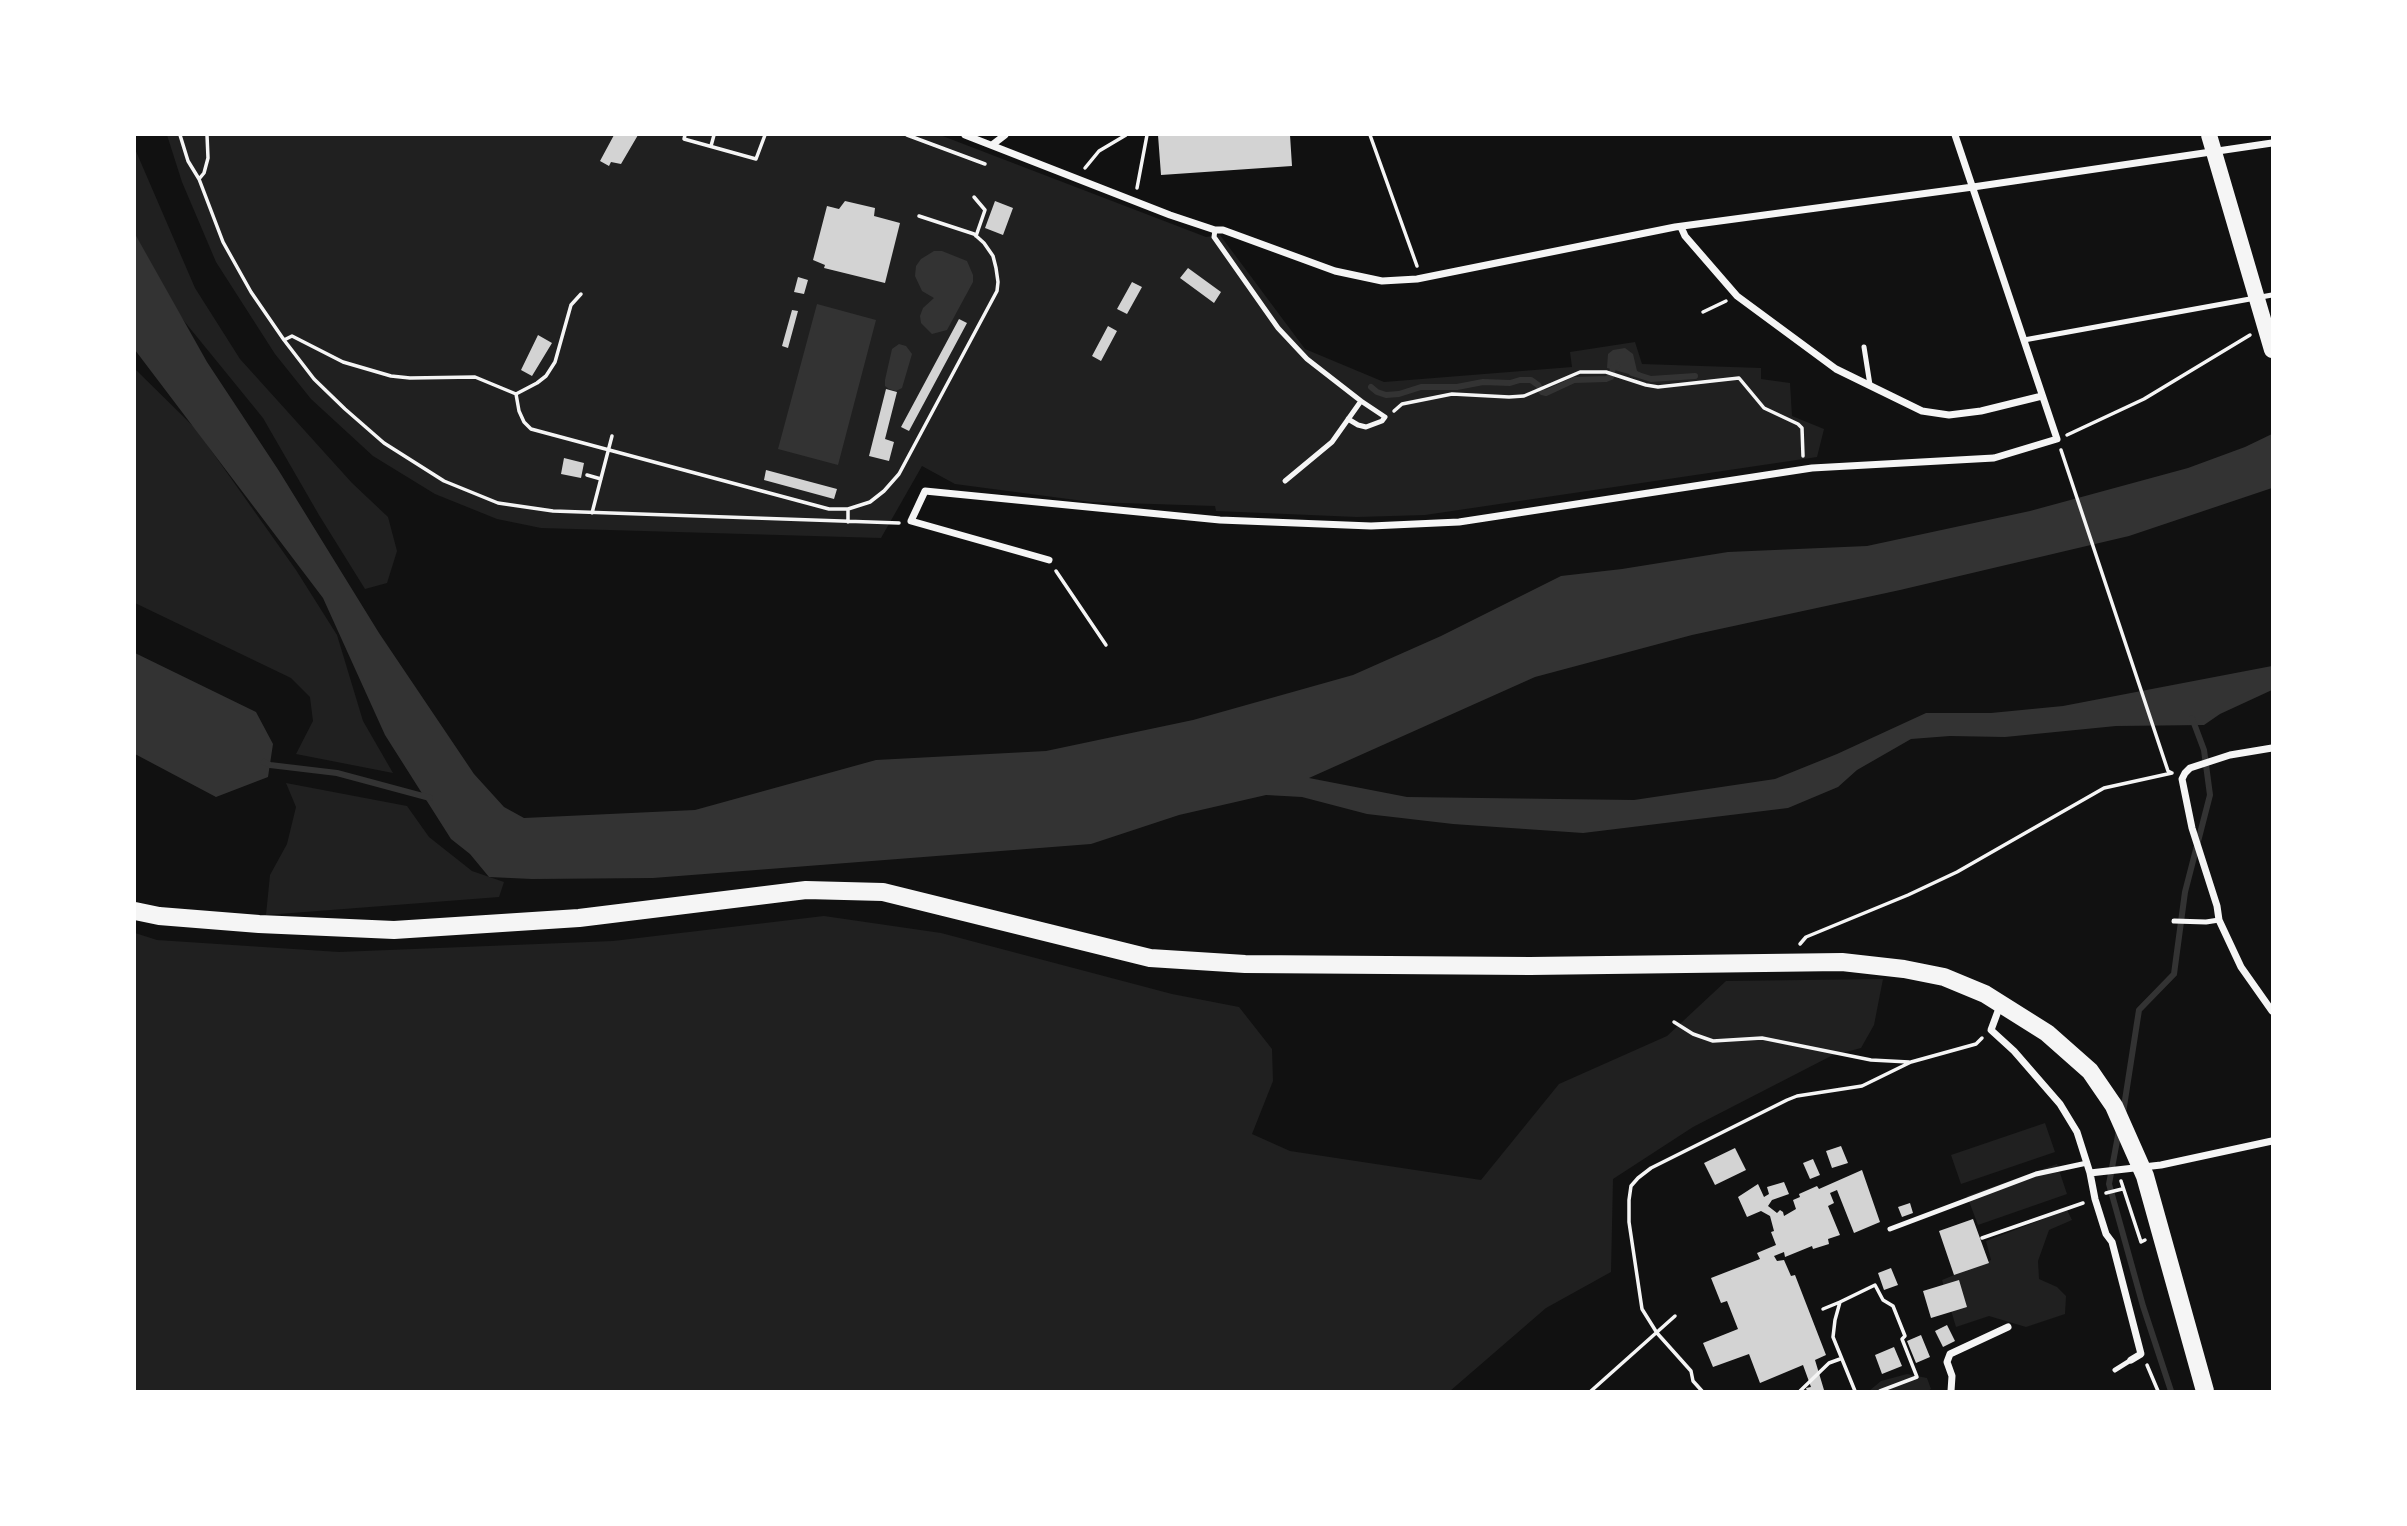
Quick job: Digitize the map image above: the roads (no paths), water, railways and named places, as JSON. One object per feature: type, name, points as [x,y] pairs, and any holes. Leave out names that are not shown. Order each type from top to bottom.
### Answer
[{"type":"highway","points":[[135,911],[159,916],[259,924],[394,930],[579,918],[806,890],[883,892],[1150,958],[1259,964],[1530,966],[1842,962],[1944,976],[1985,993],[2047,1033],[2090,1071],[2114,1106],[2145,1176],[2205,1391]]},
{"type":"main road","points":[[2209,135],[2272,350]]},
{"type":"street","points":[[965,135],[1215,230],[1223,230],[1335,271],[1382,281],[1421,278],[1675,227],[2272,143]]},
{"type":"street","points":[[992,145],[1005,135]]},
{"type":"street","points":[[1049,560],[911,521],[925,491],[1220,520],[1371,526],[1459,522],[1804,469],[1994,458],[2057,439],[1955,135]]},
{"type":"street","points":[[1681,227],[1685,236],[1737,296],[1836,369],[1922,411],[1949,415],[1981,411],[2042,396]]},
{"type":"street","points":[[2272,748],[2218,759],[2190,768],[2182,779],[2192,828],[2219,920],[2241,967],[2272,1011]]},
{"type":"street","points":[[2001,1003],[1991,1030],[2014,1051],[2060,1104],[2077,1132],[2087,1163],[2094,1172],[2095,1199],[2106,1234],[2112,1242],[2141,1354],[2131,1360]]},
{"type":"street","points":[[2094,1172],[2161,1164],[2272,1141]]},
{"type":"street","points":[[1951,1391],[1952,1376],[1947,1362],[1950,1354],[2008,1327]]},
{"type":"lane","points":[[1215,230],[1214,237],[1278,328],[1307,359],[1385,416],[1382,421],[1366,427],[1348,419]]},
{"type":"lane","points":[[2024,340],[2272,295]]},
{"type":"lane","points":[[1864,347],[1870,385]]},
{"type":"lane","points":[[1285,481],[1332,442],[1361,401]]},
{"type":"lane","points":[[2174,921],[2219,920]]},
{"type":"lane","points":[[1890,1229],[2036,1174],[2087,1163]]},
{"type":"lane","points":[[2115,1370],[2131,1360]]},
{"type":"waterway","points":[[1371,387],[1386,395],[1421,387],[1457,387],[1483,382],[1510,383],[1531,380],[1546,393],[1574,380],[1606,379],[1611,377],[1613,368],[1617,366]]},
{"type":"waterway","points":[[1632,373],[1651,379],[1695,376]]},
{"type":"waterway","points":[[2123,1113],[2139,1010],[2174,974],[2185,892],[2210,795],[2204,750],[2192,718]]},
{"type":"waterway","points":[[264,762],[337,773],[430,798]]},
{"type":"waterway","points":[[2119,1130],[2109,1184],[2143,1306],[2171,1391]]}]
